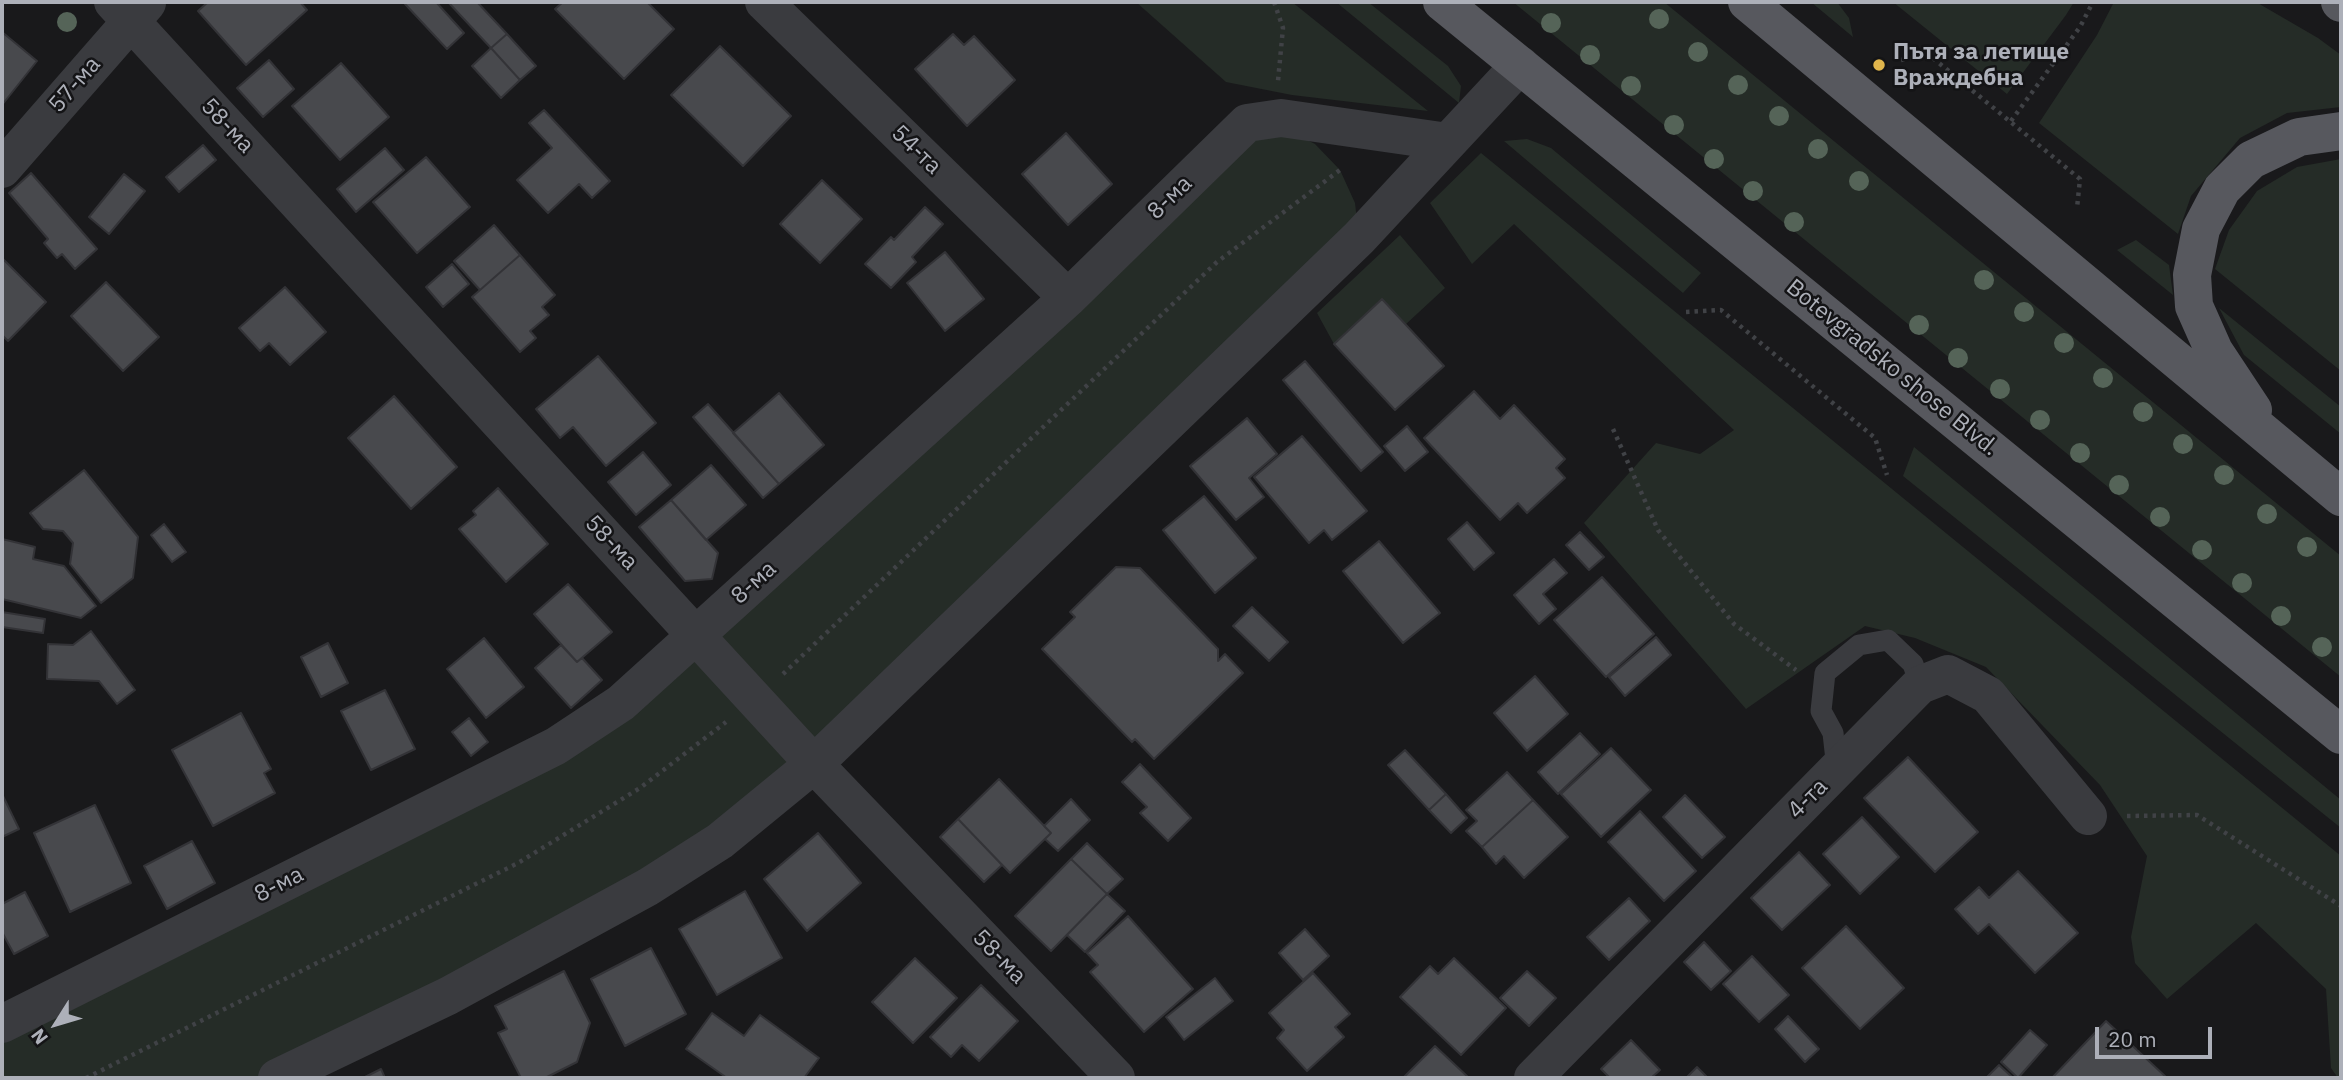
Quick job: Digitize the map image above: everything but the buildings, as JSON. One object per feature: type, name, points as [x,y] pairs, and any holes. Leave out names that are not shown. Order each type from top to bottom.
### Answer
[{"type":"main road","name":"Botevgradsko shose Blvd.","points":[[1442,2],[2341,735]]},
{"type":"main road","points":[[1747,2],[2341,497]]},
{"type":"main road","points":[[2275,444],[2214,351],[2194,306],[2192,275],[2201,229],[2222,189],[2251,160],[2299,136],[2341,131]]},
{"type":"main road","points":[[2180,603],[2341,749]]},
{"type":"street","name":"54-та","points":[[764,2],[1068,298]]},
{"type":"street","name":"57-ма","points":[[2,169],[131,8]]},
{"type":"street","name":"58-ма","points":[[131,8],[696,636],[814,764],[1116,1078]]},
{"type":"street","points":[[277,1078],[448,996],[648,887],[720,841],[814,764],[1349,248],[1520,65]]},
{"type":"street","points":[[1247,123],[1281,118],[1448,142]]},
{"type":"street","name":"8-ма","points":[[2,1024],[556,746],[621,703],[1068,298],[1247,123]]},
{"type":"street","points":[[1920,685],[1948,674],[1989,695],[2088,816]]},
{"type":"street","name":"4-та","points":[[1533,1078],[1920,685]]},
{"type":"lane","points":[[1838,769],[1833,733],[1821,711],[1825,673],[1859,645],[1888,640],[1913,664],[1920,685]]},
{"type":"path","points":[[1247,123],[1277,89],[1283,28],[1274,2]]},
{"type":"path","points":[[2011,121],[2080,27],[2093,2]]},
{"type":"path","points":[[1901,60],[1928,54],[2011,121],[2080,180],[2077,208]]},
{"type":"path","points":[[1686,312],[1721,310],[1875,438],[1887,474]]},
{"type":"path","points":[[1613,429],[1658,530],[1734,624],[1805,677],[1821,711]]},
{"type":"path","points":[[2088,816],[2197,816],[2341,906]]},
{"type":"shaded area","points":[[1136,2],[1292,2],[1428,111],[1292,95],[1226,82]]},
{"type":"shaded area","points":[[1336,2],[1368,2],[1448,66],[1461,86],[1459,103]]},
{"type":"shaded area","points":[[1513,2],[1664,2],[2341,556],[2341,677]]},
{"type":"shaded area","points":[[1811,2],[1837,2],[1849,18],[1853,37]]},
{"type":"shaded area","points":[[1893,2],[2074,2],[2007,94]]},
{"type":"shaded area","points":[[2114,2],[2256,2],[2318,38],[2341,55],[2341,107],[2287,113],[2240,138],[2191,196],[2178,234],[2039,123],[2097,35]]},
{"type":"shaded area","points":[[1247,123],[1283,128],[1315,144],[1340,170],[1355,203],[1359,238],[720,841],[277,1078],[2,1078],[2,1024],[556,746]]},
{"type":"shaded area","points":[[1527,139],[1551,148],[1701,273],[1683,293],[1504,141]]},
{"type":"shaded area","points":[[1481,153],[2341,856],[2341,1078],[2338,1078],[2331,1068],[2326,989],[2256,923],[2167,999],[2135,963],[2131,937],[2147,856],[2100,785],[1986,667],[1915,638],[1865,626],[1746,709],[1584,523],[1656,443],[1700,454],[1734,430],[1514,224],[1472,264],[1430,203]]},
{"type":"shaded area","points":[[2341,159],[2341,371],[2215,269],[2229,230],[2257,191],[2297,167]]},
{"type":"shaded area","points":[[1400,235],[1445,288],[1405,325],[1382,299],[1334,344],[1317,313]]},
{"type":"shaded area","points":[[2136,240],[2169,265],[2173,295],[2117,250]]},
{"type":"shaded area","points":[[2219,308],[2341,407],[2341,434],[2244,355]]},
{"type":"shaded area","points":[[1914,447],[2341,800],[2341,828],[1903,476]]},
{"type":"place","name":"Пътя за летище Враждебна","points":[[1879,65]]}]
